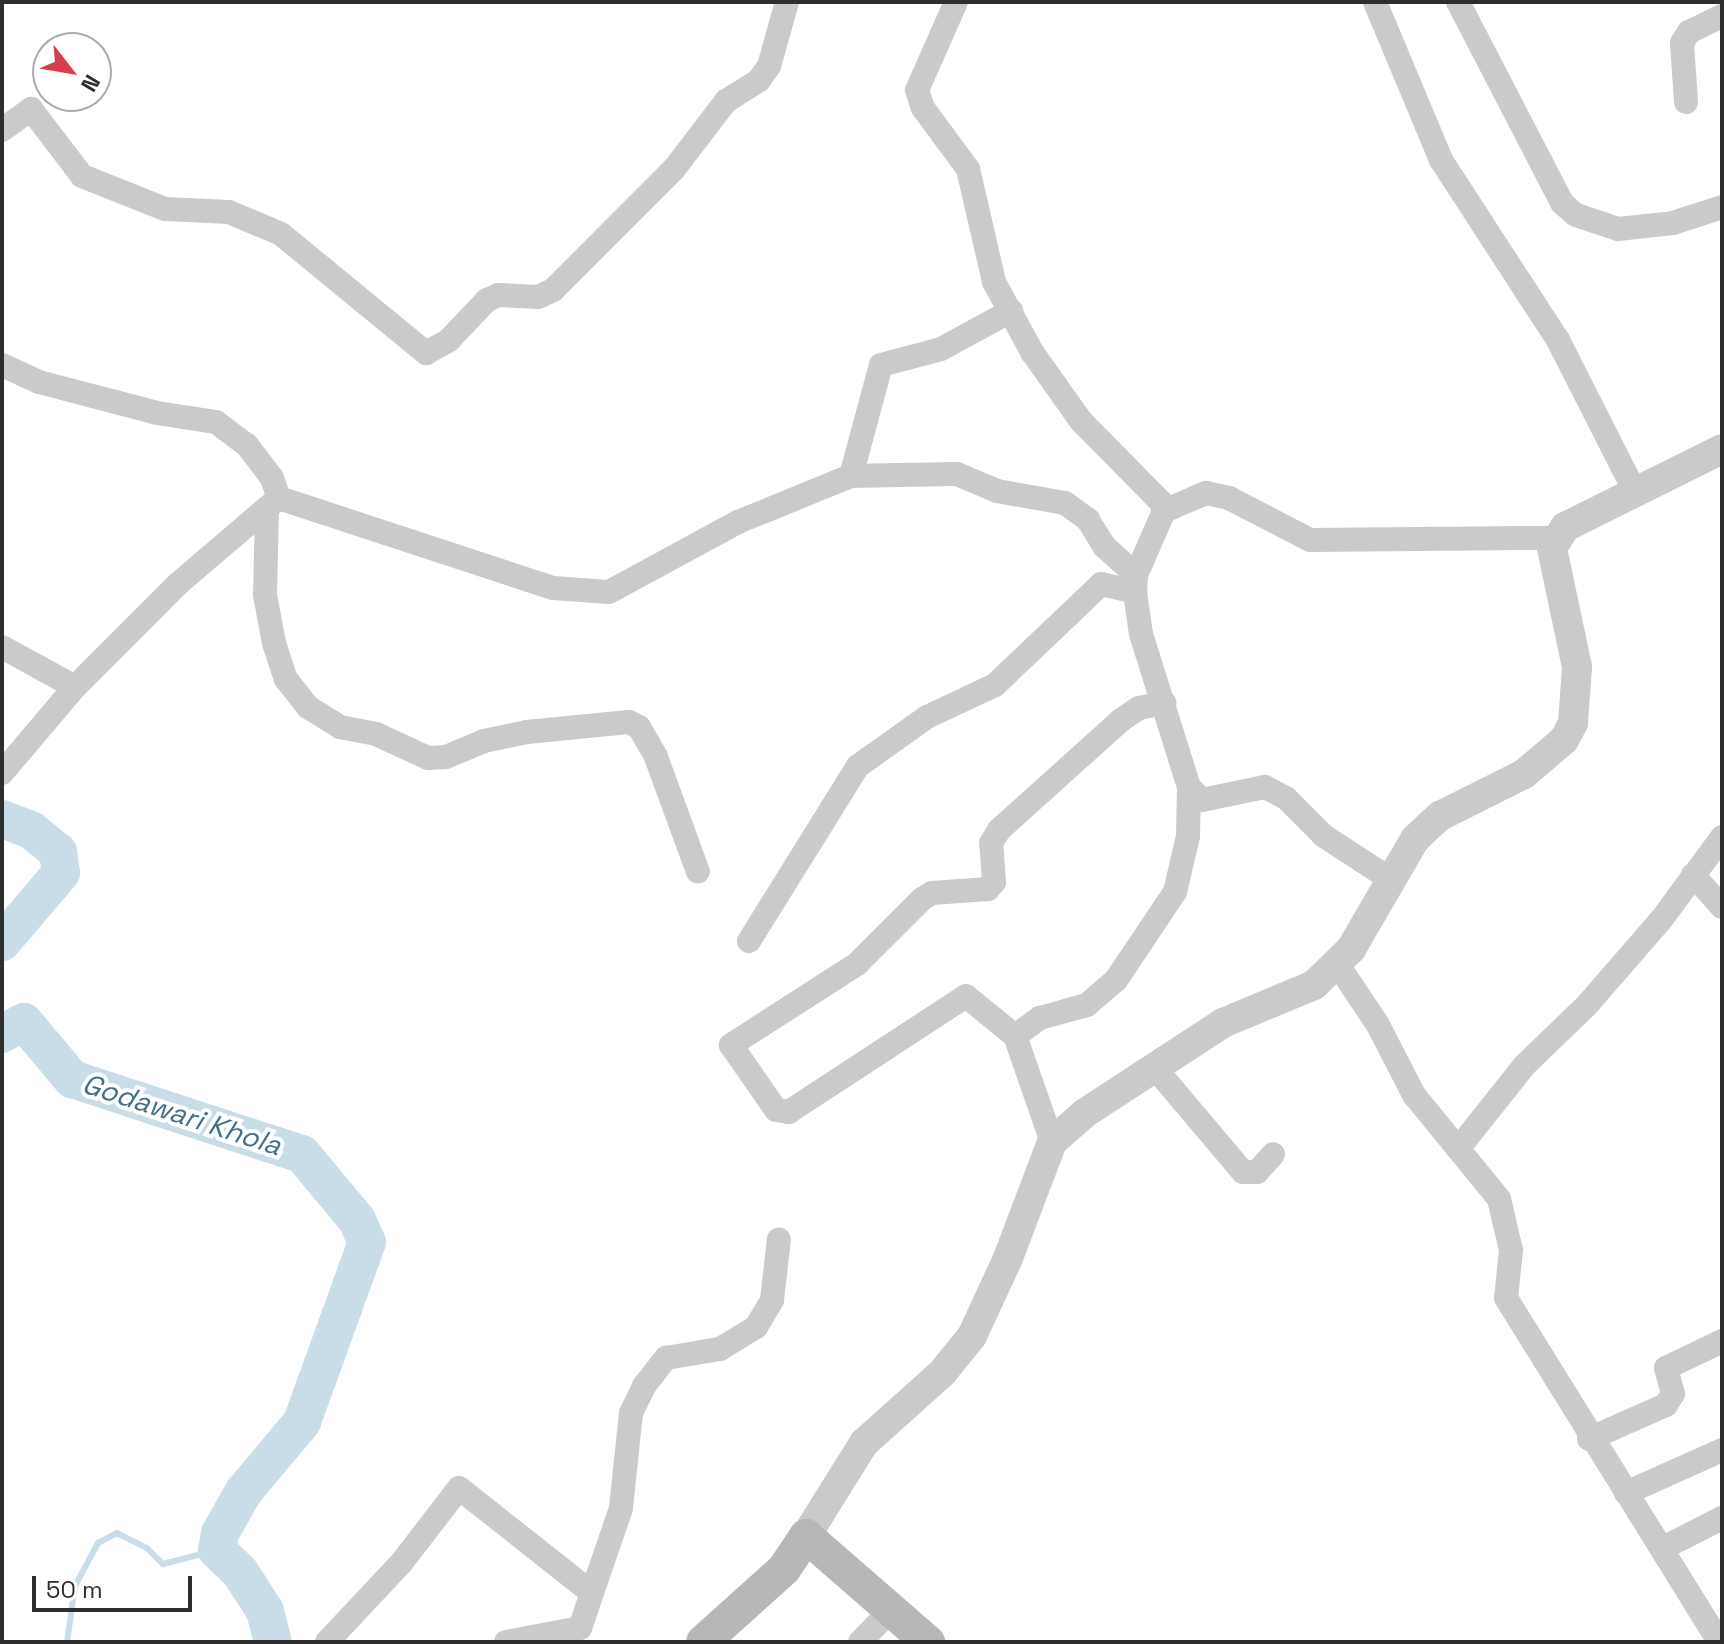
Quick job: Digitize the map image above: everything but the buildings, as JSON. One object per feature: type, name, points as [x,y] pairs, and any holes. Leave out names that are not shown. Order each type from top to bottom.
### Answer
[{"type":"main road","points":[[703,1642],[784,1569],[806,1536],[889,1612],[928,1642]]},
{"type":"street","points":[[2,130],[31,109],[82,176],[165,209],[229,212],[281,234],[426,353],[449,340],[487,300],[498,295],[538,297],[553,290],[674,169],[726,101],[759,80],[769,66],[787,2]]},
{"type":"street","points":[[956,2],[917,90],[923,108],[968,169],[994,282],[1032,352],[1081,421],[1143,479],[1164,511]]},
{"type":"street","points":[[1375,2],[1441,160],[1580,377],[1634,490]]},
{"type":"street","points":[[1458,2],[1562,203],[1576,215],[1618,229],[1673,223],[1722,207]]},
{"type":"street","points":[[1686,102],[1682,43],[1689,32],[1722,16]]},
{"type":"street","points":[[851,476],[881,365],[891,359],[916,360],[1011,311]]},
{"type":"street","points":[[2,365],[39,382],[157,413],[216,422],[247,445],[272,478],[273,503],[265,595],[274,643],[286,679],[308,707],[340,727],[376,734],[428,758],[446,757],[484,741],[527,732],[629,722],[639,727],[656,757],[698,872]]},
{"type":"street","points":[[806,1536],[864,1443],[942,1373],[972,1336],[1008,1258],[1052,1142],[1223,1023],[1314,985],[1338,965],[1415,839],[1440,816],[1524,774],[1554,752],[1573,723],[1575,643],[1552,560],[1556,538],[1576,518],[1722,449]]},
{"type":"street","points":[[273,503],[553,588],[609,592],[738,522],[851,476],[957,474],[997,491],[1065,503],[1088,520],[1104,546],[1136,584]]},
{"type":"street","points":[[1015,1036],[1040,1018],[1087,1005],[1116,980],[1175,892],[1188,836],[1189,787],[1141,634],[1136,584],[1164,511],[1206,493],[1229,498],[1310,540],[1556,538]]},
{"type":"street","points":[[2,773],[75,687],[179,583],[273,503]]},
{"type":"street","points":[[749,941],[858,766],[927,717],[995,685],[1101,584],[1136,584]]},
{"type":"street","points":[[2,647],[75,687]]},
{"type":"street","points":[[1052,1142],[1015,1036],[966,996],[789,1112],[776,1110],[731,1045],[857,964],[922,899],[932,893],[988,889],[994,882],[991,843],[999,830],[1121,720],[1139,708],[1165,703]]},
{"type":"street","points":[[1189,787],[1202,800],[1265,787],[1286,798],[1324,836],[1390,879]]},
{"type":"street","points":[[1458,1149],[1524,1066],[1587,1005],[1661,920],[1722,837]]},
{"type":"street","points":[[1693,875],[1722,907]]},
{"type":"street","points":[[1338,965],[1378,1025],[1414,1095],[1499,1199],[1511,1250],[1506,1298],[1589,1439],[1663,1548],[1713,1611],[1719,1642]]},
{"type":"street","points":[[1155,1068],[1243,1172],[1257,1172],[1273,1154]]},
{"type":"street","points":[[506,1642],[580,1628],[621,1508],[631,1413],[644,1386],[666,1358],[720,1349],[756,1327],[772,1300],[779,1239]]},
{"type":"street","points":[[1589,1439],[1672,1401],[1666,1368],[1722,1341]]},
{"type":"street","points":[[1626,1493],[1722,1450]]},
{"type":"street","points":[[327,1642],[385,1582],[459,1488],[592,1593]]},
{"type":"street","points":[[1663,1548],[1722,1518]]},
{"type":"street","points":[[860,1642],[889,1612]]},
{"type":"waterway","name":"Godawari Khola","points":[[2,819],[31,830],[58,852],[61,873],[2,942]]},
{"type":"waterway","name":"Godawari Khola","points":[[2,1034],[24,1022],[72,1079],[302,1154],[357,1220],[367,1242],[302,1422],[244,1491],[220,1533],[217,1550],[240,1572],[265,1611],[273,1642]]},
{"type":"waterway","points":[[67,1642],[75,1586],[98,1543],[117,1533],[147,1548],[163,1564],[217,1550]]}]
